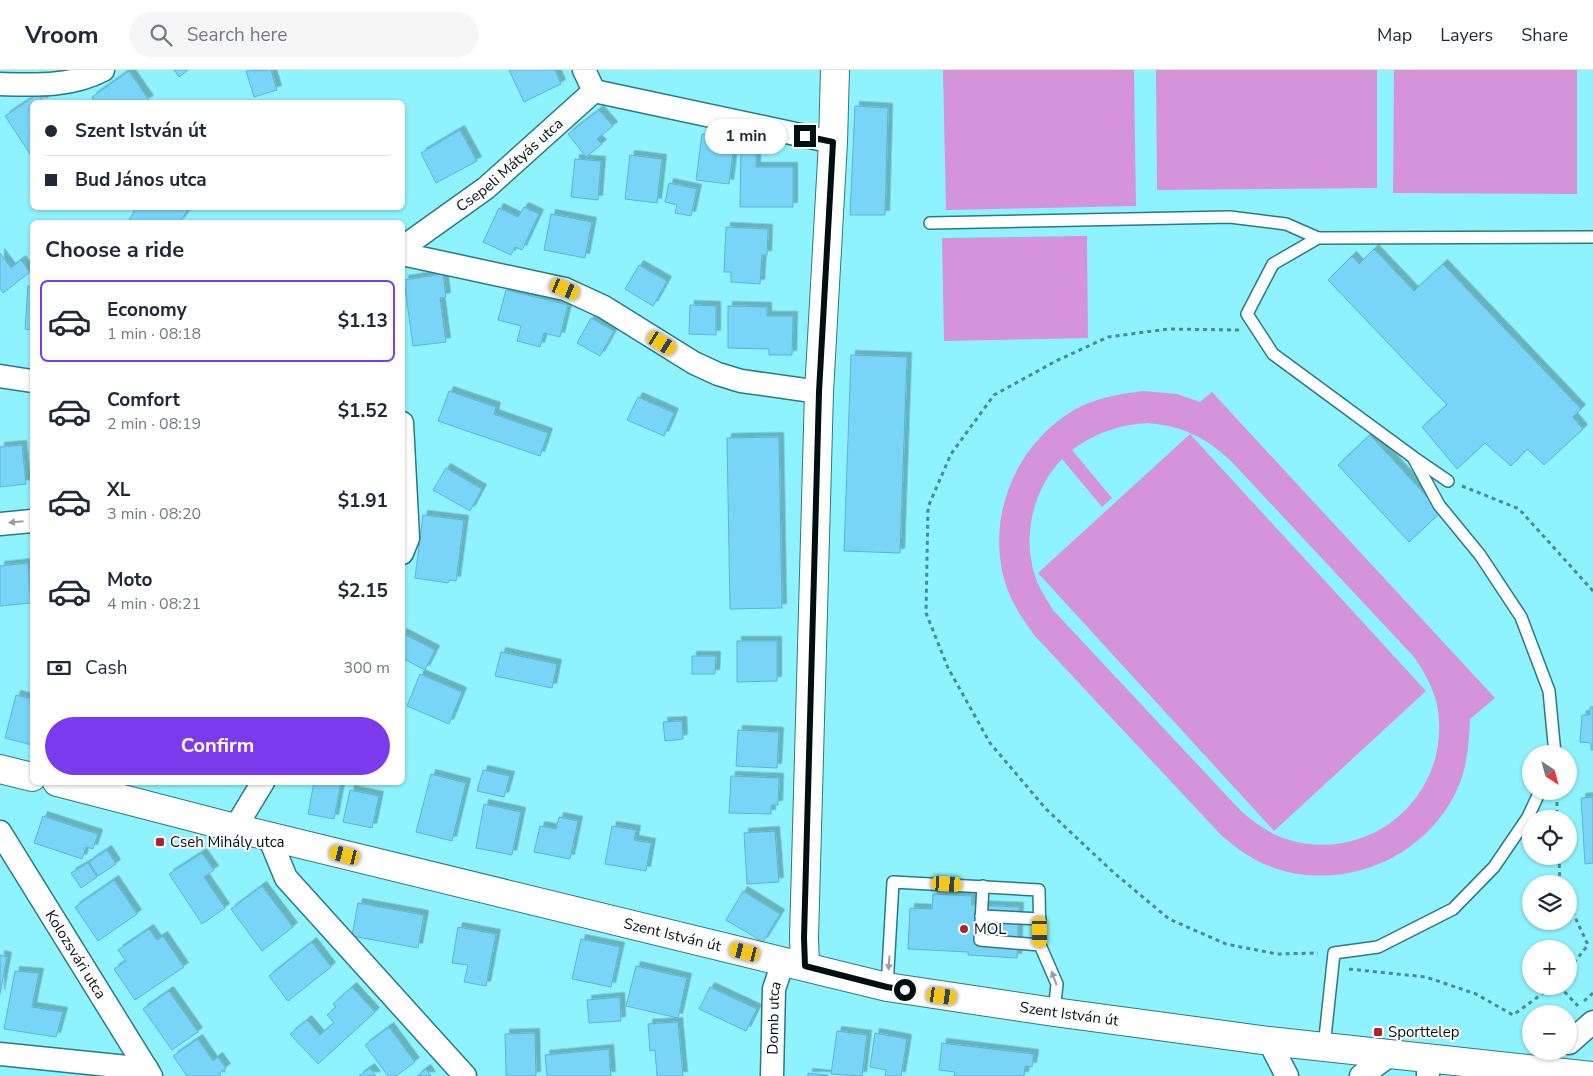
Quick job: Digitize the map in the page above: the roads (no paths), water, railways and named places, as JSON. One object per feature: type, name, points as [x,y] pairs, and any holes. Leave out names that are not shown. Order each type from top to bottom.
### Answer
[{"type":"street","points":[[0,84],[44,85],[70,82],[93,75],[102,70]]},
{"type":"street","points":[[584,70],[594,91],[833,142]]},
{"type":"street","points":[[794,964],[804,938],[819,392],[833,142],[835,70]]},
{"type":"street","name":"Csepeli Mátyás utca","points":[[405,246],[486,188],[594,91]]},
{"type":"street","points":[[405,255],[565,289],[604,307],[694,363],[718,374],[742,381],[819,392]]},
{"type":"street","points":[[0,376],[30,381]]},
{"type":"street","points":[[405,502],[408,538],[405,546]]},
{"type":"street","points":[[0,524],[30,521]]},
{"type":"street","points":[[0,768],[30,776]]},
{"type":"street","name":"Szent István út","points":[[68,785],[269,837],[887,987],[1269,1041],[1390,1054],[1428,1067],[1561,1061],[1593,1076]]},
{"type":"street","points":[[235,828],[261,785]]},
{"type":"street","name":"Kolozsvári utca","points":[[0,832],[149,1072]]},
{"type":"street","points":[[269,837],[286,878],[465,1076]]},
{"type":"street","name":"Domb utca","points":[[772,1076],[774,989],[794,964]]},
{"type":"street","points":[[1577,1029],[1586,1014]]},
{"type":"street","points":[[1269,1041],[1287,1076]]},
{"type":"street","points":[[0,1054],[149,1072]]},
{"type":"street","points":[[1361,1076],[1390,1054]]},
{"type":"lane","points":[[930,222],[1230,216],[1286,224],[1318,238],[1593,237]]},
{"type":"lane","points":[[1318,238],[1272,264],[1246,314],[1273,354],[1448,481]]},
{"type":"lane","points":[[1413,457],[1439,505],[1480,555],[1522,617],[1549,691],[1554,745]]},
{"type":"lane","points":[[1324,1046],[1334,953],[1378,947],[1453,909],[1494,868],[1528,816],[1536,800]]},
{"type":"lane","points":[[887,987],[893,882],[1039,890],[1040,945],[1057,984],[1054,1012]]},
{"type":"lane","points":[[983,886],[980,940],[1040,945]]},
{"type":"lane","points":[[981,916],[1040,919]]},
{"type":"place","name":"Cseh Mihály utca","points":[[160,842]]},
{"type":"place","name":"MOL","points":[[964,929]]},
{"type":"place","name":"Sporttelep","points":[[1378,1032]]}]
